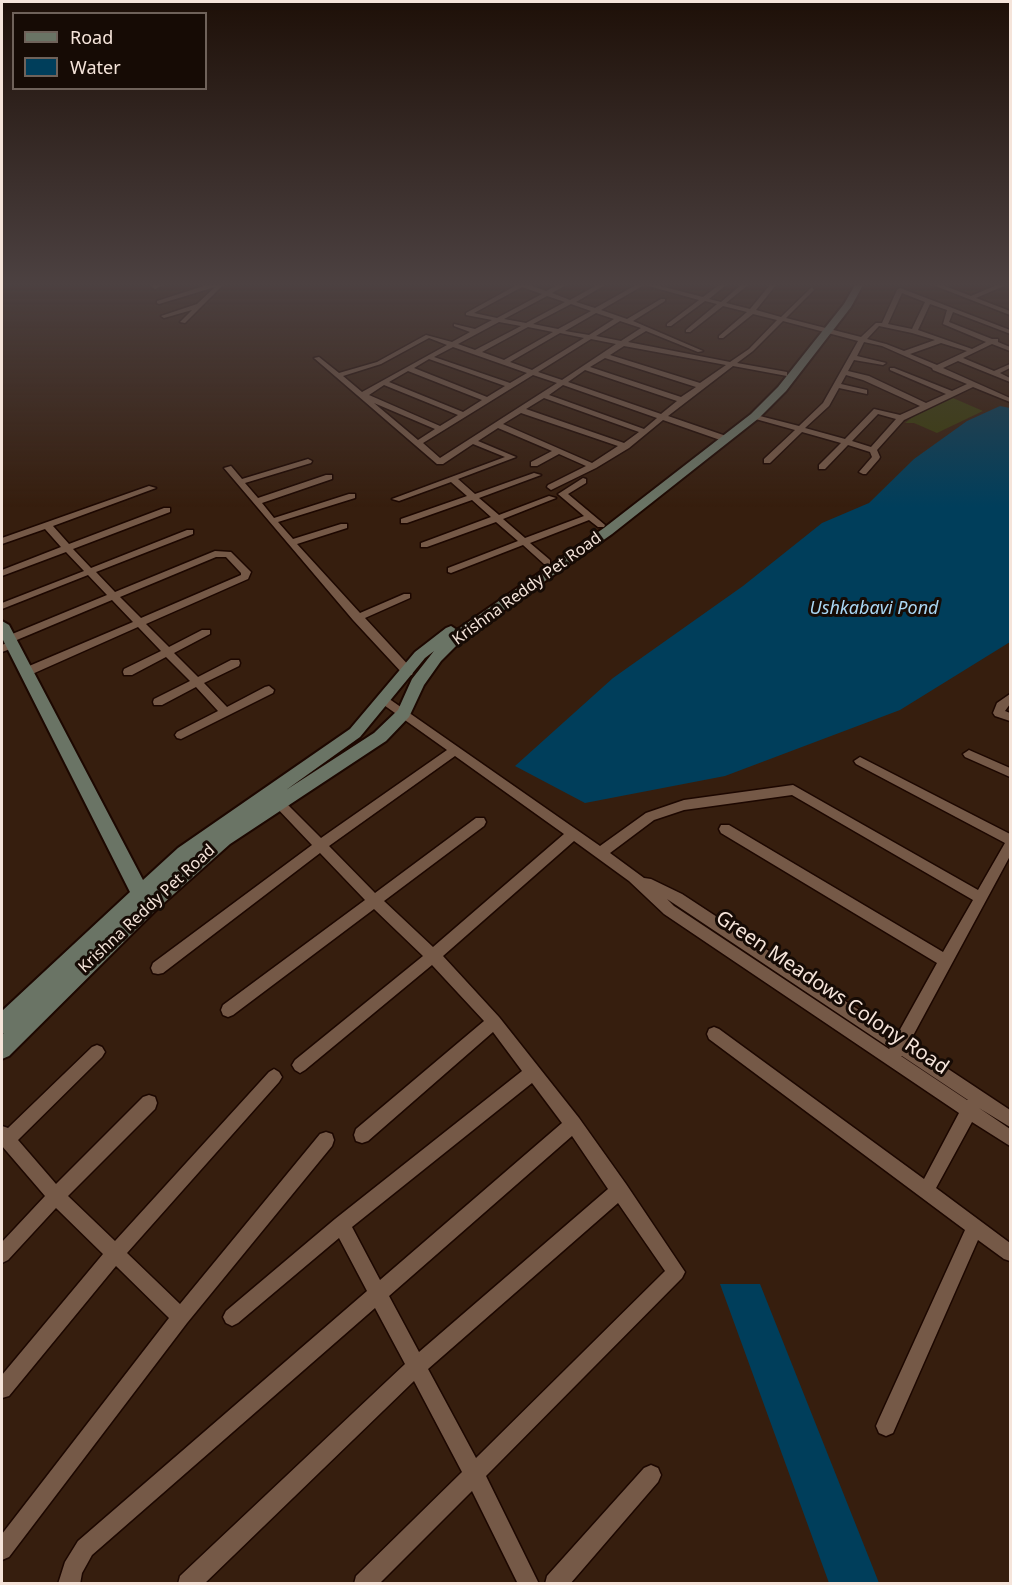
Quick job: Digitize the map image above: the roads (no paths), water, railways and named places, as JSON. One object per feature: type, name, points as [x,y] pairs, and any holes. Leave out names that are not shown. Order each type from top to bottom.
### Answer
[{"type":"main road","name":"Krishna Reddy Pet Road","points":[[2,1050],[65,984],[161,894],[224,839],[366,747],[404,713],[417,683],[436,658],[459,635],[608,531],[721,437],[797,359]]},
{"type":"main road","name":"Krishna Reddy Pet Road","points":[[2,1024],[184,853],[350,736],[385,700],[420,655],[485,604],[601,525],[721,437],[755,416],[782,389],[802,359]]},
{"type":"main road","points":[[6,640],[26,672],[140,892]]},
{"type":"main road","points":[[350,736],[366,747]]},
{"type":"street","points":[[318,359],[440,462],[599,359]]},
{"type":"street","points":[[338,375],[386,359]]},
{"type":"street","points":[[363,395],[425,359]]},
{"type":"street","points":[[434,359],[510,386]]},
{"type":"street","points":[[497,359],[721,437]]},
{"type":"street","points":[[505,362],[510,359]]},
{"type":"street","points":[[418,443],[555,359]]},
{"type":"street","points":[[614,359],[701,386]]},
{"type":"street","points":[[715,359],[784,374]]},
{"type":"street","points":[[551,487],[626,446],[682,400],[739,359]]},
{"type":"street","points":[[767,461],[826,404],[851,359]]},
{"type":"street","points":[[862,359],[883,363]]},
{"type":"street","points":[[913,359],[1009,398]]},
{"type":"street","points":[[935,369],[953,359]]},
{"type":"street","points":[[961,359],[1011,381]]},
{"type":"street","points":[[994,374],[1011,366]]},
{"type":"street","points":[[408,368],[488,400]]},
{"type":"street","points":[[585,368],[682,400]]},
{"type":"street","points":[[892,369],[950,393]]},
{"type":"street","points":[[844,372],[866,378],[924,405]]},
{"type":"street","points":[[385,383],[464,415]]},
{"type":"street","points":[[873,450],[901,418],[924,405],[973,384]]},
{"type":"street","points":[[836,386],[864,392]]},
{"type":"street","points":[[363,395],[441,429]]},
{"type":"street","points":[[543,395],[645,432]]},
{"type":"street","points":[[521,410],[626,446]]},
{"type":"street","points":[[822,466],[877,411],[901,418]]},
{"type":"street","points":[[755,416],[873,450],[876,457],[863,472]]},
{"type":"street","points":[[498,424],[593,466]]},
{"type":"street","points":[[396,499],[512,457],[472,441]]},
{"type":"street","points":[[534,464],[559,452]]},
{"type":"street","points":[[240,482],[308,461]]},
{"type":"street","points":[[228,468],[357,618],[408,672]]},
{"type":"street","points":[[405,521],[537,475]]},
{"type":"street","points":[[256,502],[329,477]]},
{"type":"street","points":[[453,479],[548,562]]},
{"type":"street","points":[[583,481],[563,493],[562,496],[601,525]]},
{"type":"street","points":[[2,541],[152,488]]},
{"type":"street","points":[[273,521],[352,496]]},
{"type":"street","points":[[424,545],[552,498]]},
{"type":"street","points":[[2,573],[166,510]]},
{"type":"street","points":[[451,570],[586,518]]},
{"type":"street","points":[[47,525],[225,711]]},
{"type":"street","points":[[291,543],[344,526]]},
{"type":"street","points":[[2,606],[190,532]]},
{"type":"street","points":[[6,640],[221,552],[228,554],[246,573],[245,577],[139,621],[26,672]]},
{"type":"street","points":[[357,618],[407,596]]},
{"type":"street","points":[[128,672],[206,632]]},
{"type":"street","points":[[158,702],[235,663]]},
{"type":"street","points":[[181,735],[269,690]]},
{"type":"street","points":[[1011,698],[1002,706],[999,713],[1011,717]]},
{"type":"street","name":"Green Meadows Colony Road","points":[[385,700],[634,878],[669,910],[896,1052],[973,1104],[1011,1138]]},
{"type":"street","points":[[158,968],[321,845],[455,750]]},
{"type":"street","points":[[969,754],[1011,773]]},
{"type":"street","points":[[860,761],[1011,840]]},
{"type":"street","points":[[600,853],[650,816],[661,812],[684,805],[793,790],[981,898]]},
{"type":"street","points":[[279,803],[375,902],[433,956],[494,1022],[573,1124],[676,1272],[364,1584]]},
{"type":"street","points":[[228,1011],[480,822]]},
{"type":"street","points":[[725,829],[946,960]]},
{"type":"street","points":[[300,1065],[433,956],[573,834]]},
{"type":"street","points":[[896,1052],[1011,845]]},
{"type":"street","points":[[362,1135],[494,1022]]},
{"type":"street","points":[[714,1035],[1011,1253]]},
{"type":"street","points":[[97,1052],[4,1137],[56,1196],[181,1317]]},
{"type":"street","points":[[232,1317],[341,1225],[532,1073]]},
{"type":"street","points":[[2,1389],[115,1253],[274,1077]]},
{"type":"street","points":[[2,1254],[149,1103]]},
{"type":"street","points":[[926,1191],[973,1104]]},
{"type":"street","name":"Green Meadows Colony Road","points":[[973,1104],[1011,1119]]},
{"type":"street","points":[[69,1584],[72,1569],[85,1548],[379,1295],[573,1124]]},
{"type":"street","points":[[2,1550],[181,1317],[326,1140]]},
{"type":"street","points":[[188,1584],[417,1366],[620,1190]]},
{"type":"street","points":[[341,1225],[474,1474],[529,1584]]},
{"type":"street","points":[[886,1426],[975,1227]]},
{"type":"street","points":[[555,1584],[651,1475]]},
{"type":"water","name":"Ushkabavi Pond","points":[[1000,406],[1010,408],[1010,642],[900,710],[725,776],[585,803],[515,766],[613,678],[743,586],[822,523],[869,503],[914,459],[967,421]]},
{"type":"water","points":[[720,1284],[760,1284],[879,1583],[829,1583]]}]
